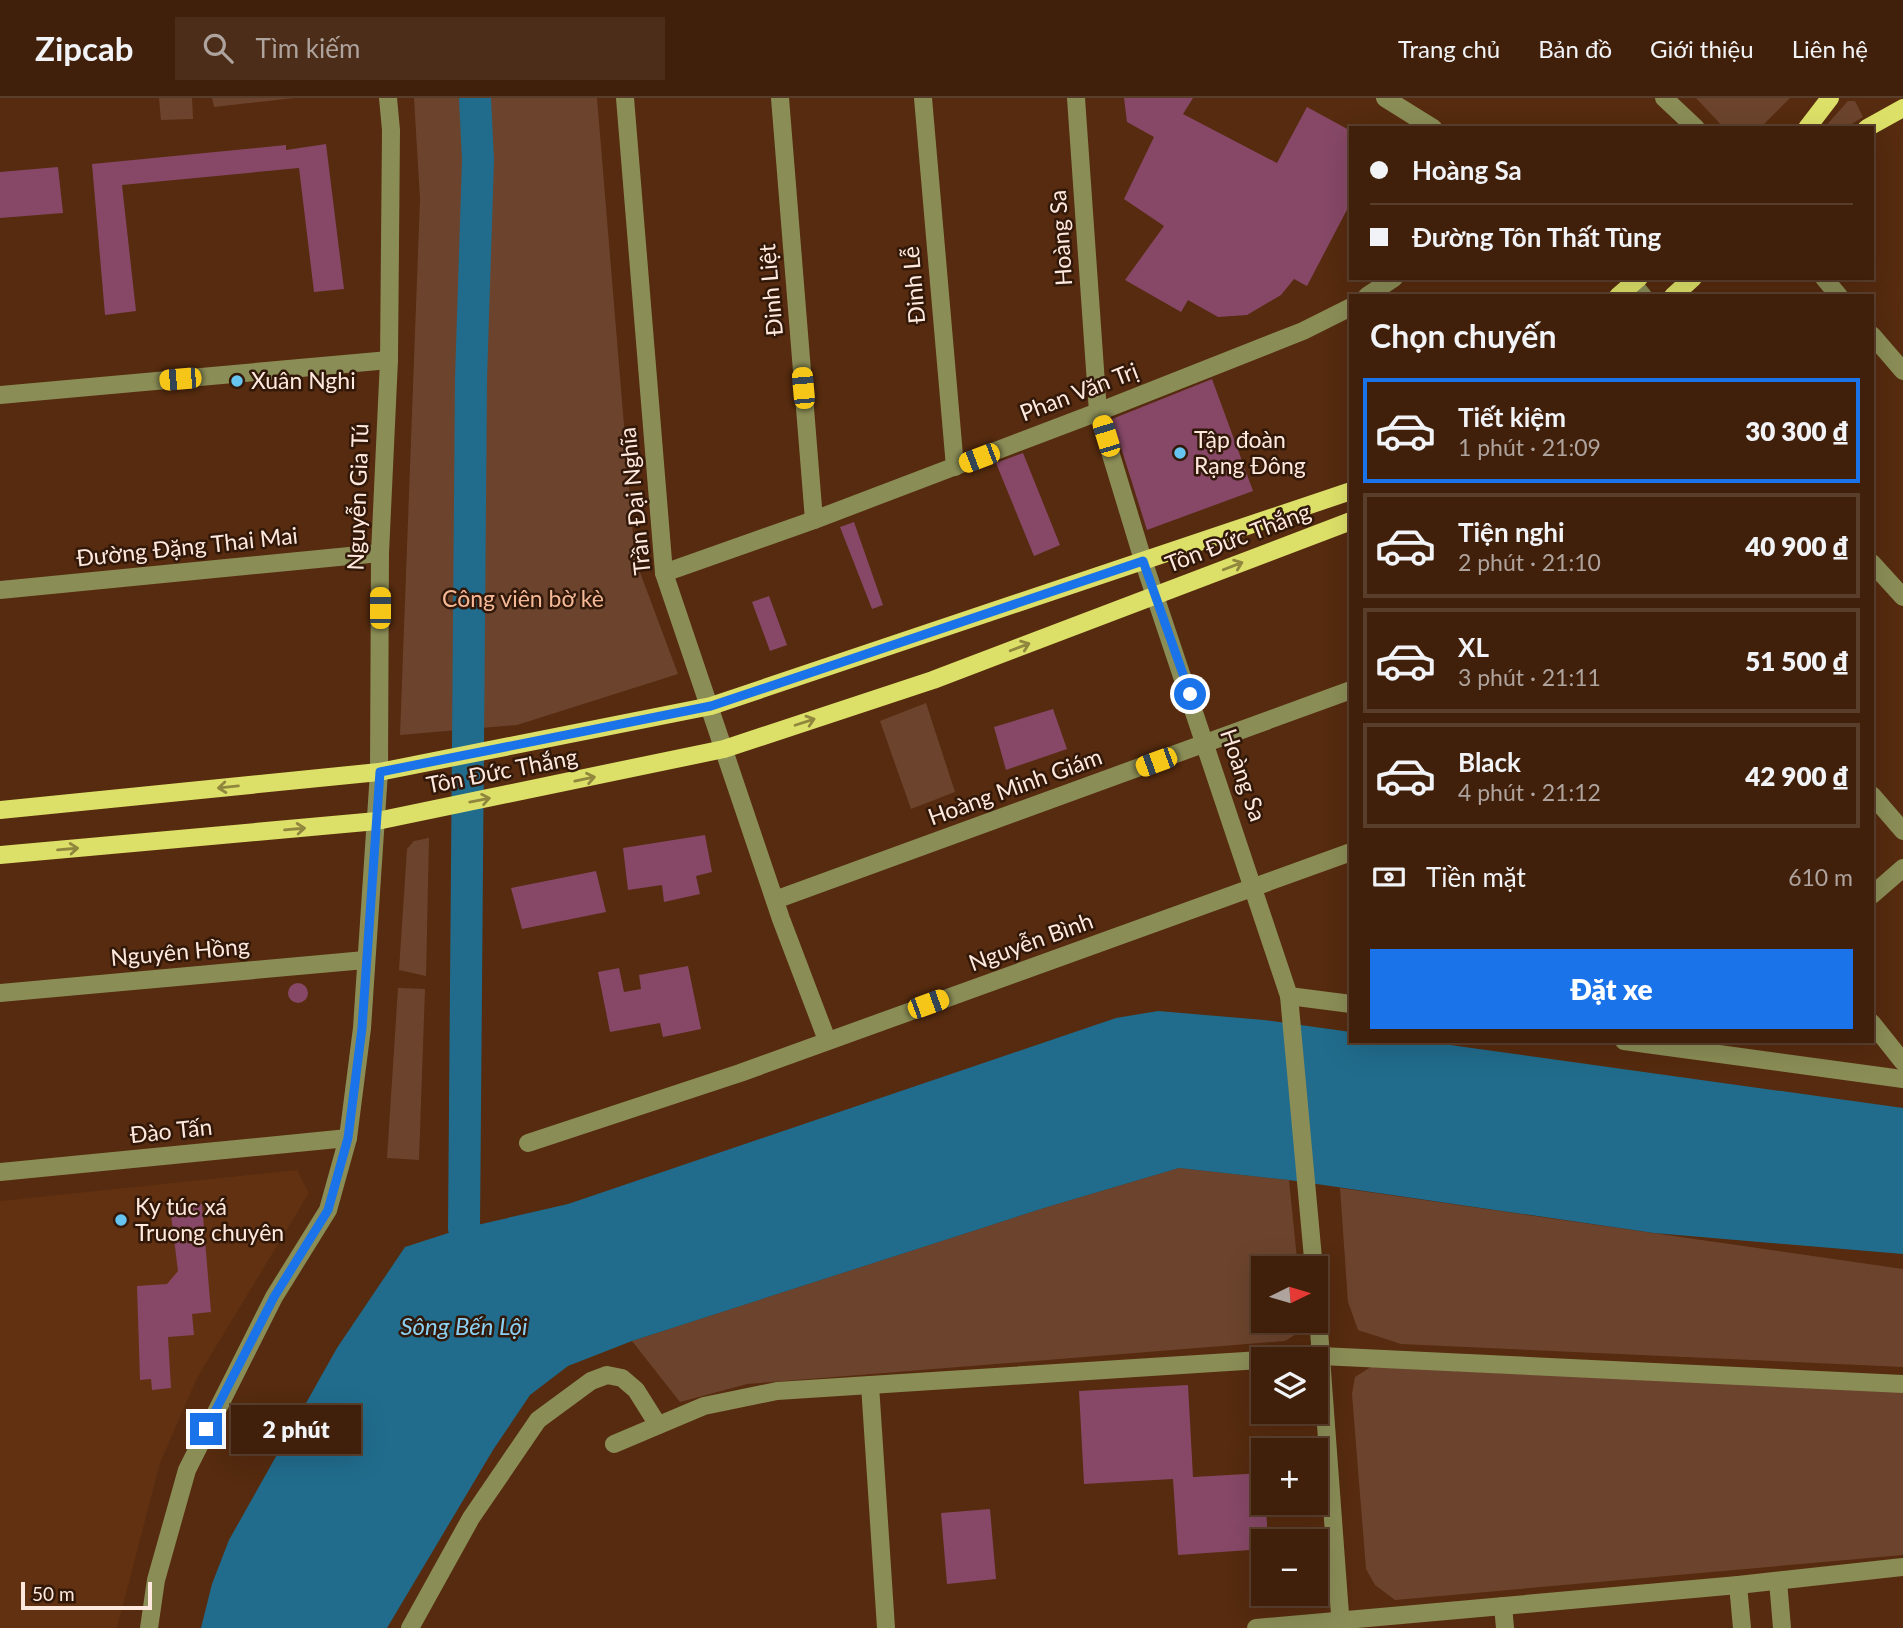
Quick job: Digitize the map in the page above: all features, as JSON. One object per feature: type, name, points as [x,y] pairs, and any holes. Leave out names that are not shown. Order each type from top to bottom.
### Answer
[{"type":"main road","points":[[1809,126],[1830,98]]},
{"type":"main road","points":[[1871,126],[1903,108]]},
{"type":"main road","points":[[1675,294],[1691,280]]},
{"type":"main road","name":"Tôn Đức Thắng","points":[[0,810],[380,772],[711,706],[1349,492]]},
{"type":"main road","name":"Tôn Đức Thắng","points":[[0,855],[377,821],[723,749],[933,680],[1349,521]]},
{"type":"street","name":"Nguyễn Gia Tú","points":[[149,1628],[156,1580],[187,1470],[274,1297],[328,1210],[348,1138],[362,1028],[380,772],[380,553],[388,360],[391,130],[388,98]]},
{"type":"street","name":"Trần Đại Nghĩa","points":[[625,98],[664,573],[775,901],[827,1040]]},
{"type":"street","name":"Đinh Liệt","points":[[780,98],[814,520]]},
{"type":"street","name":"Đinh Lễ","points":[[923,98],[955,467]]},
{"type":"street","name":"Hoàng Sa","points":[[1076,98],[1098,412],[1143,561],[1256,888],[1289,996],[1313,1256]]},
{"type":"street","points":[[1385,98],[1430,126]]},
{"type":"street","points":[[1664,98],[1694,126]]},
{"type":"street","points":[[1370,294],[1391,280]]},
{"type":"street","points":[[1827,280],[1837,294]]},
{"type":"street","name":"Phan Văn Trị","points":[[664,573],[814,520],[1098,412],[1303,331],[1349,308]]},
{"type":"street","points":[[1874,337],[1903,371]]},
{"type":"street","points":[[0,395],[388,360]]},
{"type":"street","name":"Đường Đặng Thai Mai","points":[[0,590],[380,553]]},
{"type":"street","points":[[1874,565],[1903,597]]},
{"type":"street","name":"Hoàng Minh Giám","points":[[775,901],[1349,691]]},
{"type":"street","points":[[1874,797],[1903,831]]},
{"type":"street","name":"Nguyễn Bình","points":[[528,1143],[740,1073],[1349,853]]},
{"type":"street","points":[[1874,893],[1903,869]]},
{"type":"street","name":"Nguyên Hồng","points":[[0,993],[365,960]]},
{"type":"street","points":[[1289,996],[1349,1004]]},
{"type":"street","points":[[1874,1026],[1903,1062]]},
{"type":"street","points":[[1639,1043],[1903,1079]]},
{"type":"street","name":"Đào Tấn","points":[[0,1172],[348,1138]]},
{"type":"street","points":[[1328,1356],[1903,1384]]},
{"type":"street","points":[[614,1444],[704,1406],[777,1391],[1251,1361]]},
{"type":"street","points":[[410,1628],[471,1518],[538,1420],[591,1381],[607,1375],[622,1378],[636,1390],[658,1426]]},
{"type":"street","points":[[870,1385],[886,1628]]},
{"type":"street","points":[[1326,1424],[1341,1624]]},
{"type":"street","points":[[1256,1628],[1341,1624],[1903,1567]]},
{"type":"street","points":[[1778,1581],[1782,1628]]},
{"type":"street","points":[[1738,1585],[1742,1628]]},
{"type":"street","points":[[1503,1606],[1505,1628]]},
{"type":"shaded area","points":[[297,1170],[309,1193],[197,1378],[160,1463],[117,1628],[0,1628],[0,1201]]},
{"type":"green space","points":[[159,98],[192,98],[193,119],[161,120]]},
{"type":"green space","points":[[212,98],[294,98],[214,107]]},
{"type":"green space","name":"Công viên bờ kè","points":[[414,98],[597,98],[635,559],[678,674],[517,725],[400,735],[420,199]]},
{"type":"green space","points":[[1696,98],[1790,98],[1762,126],[1722,126]]},
{"type":"green space","points":[[1848,101],[1855,101],[1863,117],[1848,126],[1826,126]]},
{"type":"green space","points":[[926,703],[955,792],[911,809],[880,721]]},
{"type":"green space","points":[[429,838],[426,976],[399,970],[407,849],[414,841]]},
{"type":"green space","points":[[398,988],[425,989],[419,1160],[387,1158]]},
{"type":"green space","points":[[1179,1168],[1289,1180],[1297,1256],[1251,1256],[1251,1334],[1296,1334],[1285,1341],[747,1384],[680,1402],[632,1341],[1044,1208]]},
{"type":"green space","points":[[1340,1188],[1903,1269],[1903,1367],[1401,1344],[1358,1330],[1348,1302]]},
{"type":"green space","points":[[1374,1365],[1903,1391],[1903,1555],[1395,1600],[1375,1585],[1366,1569],[1352,1394],[1355,1377]]},
{"type":"water","name":"Sông Bến Lội","points":[[1158,1011],[1264,1020],[1349,1032],[1349,1043],[1435,1043],[1903,1108],[1903,1254],[1654,1233],[1289,1180],[1179,1168],[1044,1208],[632,1341],[568,1366],[530,1395],[493,1450],[387,1628],[201,1628],[212,1584],[229,1540],[337,1348],[405,1247],[464,1228],[568,1204],[1116,1018]]},
{"type":"building","points":[[1124,98],[1193,98],[1183,114],[1277,163],[1307,107],[1349,130],[1349,206],[1307,286],[1294,279],[1281,295],[1247,315],[1218,317],[1188,300],[1181,312],[1125,280],[1164,226],[1124,199],[1154,137],[1127,122]]},
{"type":"building","points":[[326,144],[344,289],[314,292],[299,168],[122,185],[136,311],[105,315],[92,164],[286,145],[286,150]]},
{"type":"building","points":[[58,167],[63,213],[0,218],[0,172]]},
{"type":"building","name":"Tập đoàn Rạng Đông","points":[[1212,379],[1253,491],[1147,530],[1112,419]]},
{"type":"building","points":[[1023,453],[1060,545],[1034,556],[996,463]]},
{"type":"building","points":[[854,522],[883,605],[872,609],[840,527]]},
{"type":"building","points":[[769,596],[787,645],[770,651],[752,602]]},
{"type":"building","points":[[1053,709],[1067,749],[1006,770],[994,727]]},
{"type":"building","points":[[705,835],[712,872],[696,876],[700,894],[664,902],[662,885],[628,890],[623,848]]},
{"type":"building","points":[[596,871],[606,912],[522,929],[511,888]]},
{"type":"building","points":[[688,966],[701,1029],[663,1037],[660,1023],[610,1032],[598,972],[619,968],[624,992],[641,989],[639,975]]},
{"type":"building","points":[[294,983],[302,983],[308,993],[302,1003],[294,1003],[288,997],[288,989]]},
{"type":"building","points":[[202,1204],[211,1312],[192,1314],[194,1335],[168,1337],[171,1388],[152,1390],[151,1379],[140,1380],[137,1286],[167,1284],[178,1271],[170,1207]]},
{"type":"building","points":[[1188,1385],[1193,1477],[1251,1474],[1251,1515],[1266,1515],[1267,1529],[1251,1529],[1251,1550],[1178,1555],[1173,1479],[1084,1484],[1079,1391]]},
{"type":"building","points":[[990,1509],[996,1579],[947,1584],[941,1513]]},
{"type":"waterway","points":[[464,1228],[471,379],[478,160],[475,98]]},
{"type":"place","name":"Xuân Nghi","points":[[237,381]]},
{"type":"place","name":"Tập đoàn Rạng Đông","points":[[1180,453]]},
{"type":"place","name":"Ky túc xá Truong chuyên","points":[[121,1220]]},
{"type":"route","points":[[206,1429],[274,1297],[328,1210],[348,1138],[362,1028],[380,772],[711,706],[1143,561],[1190,694]]}]
